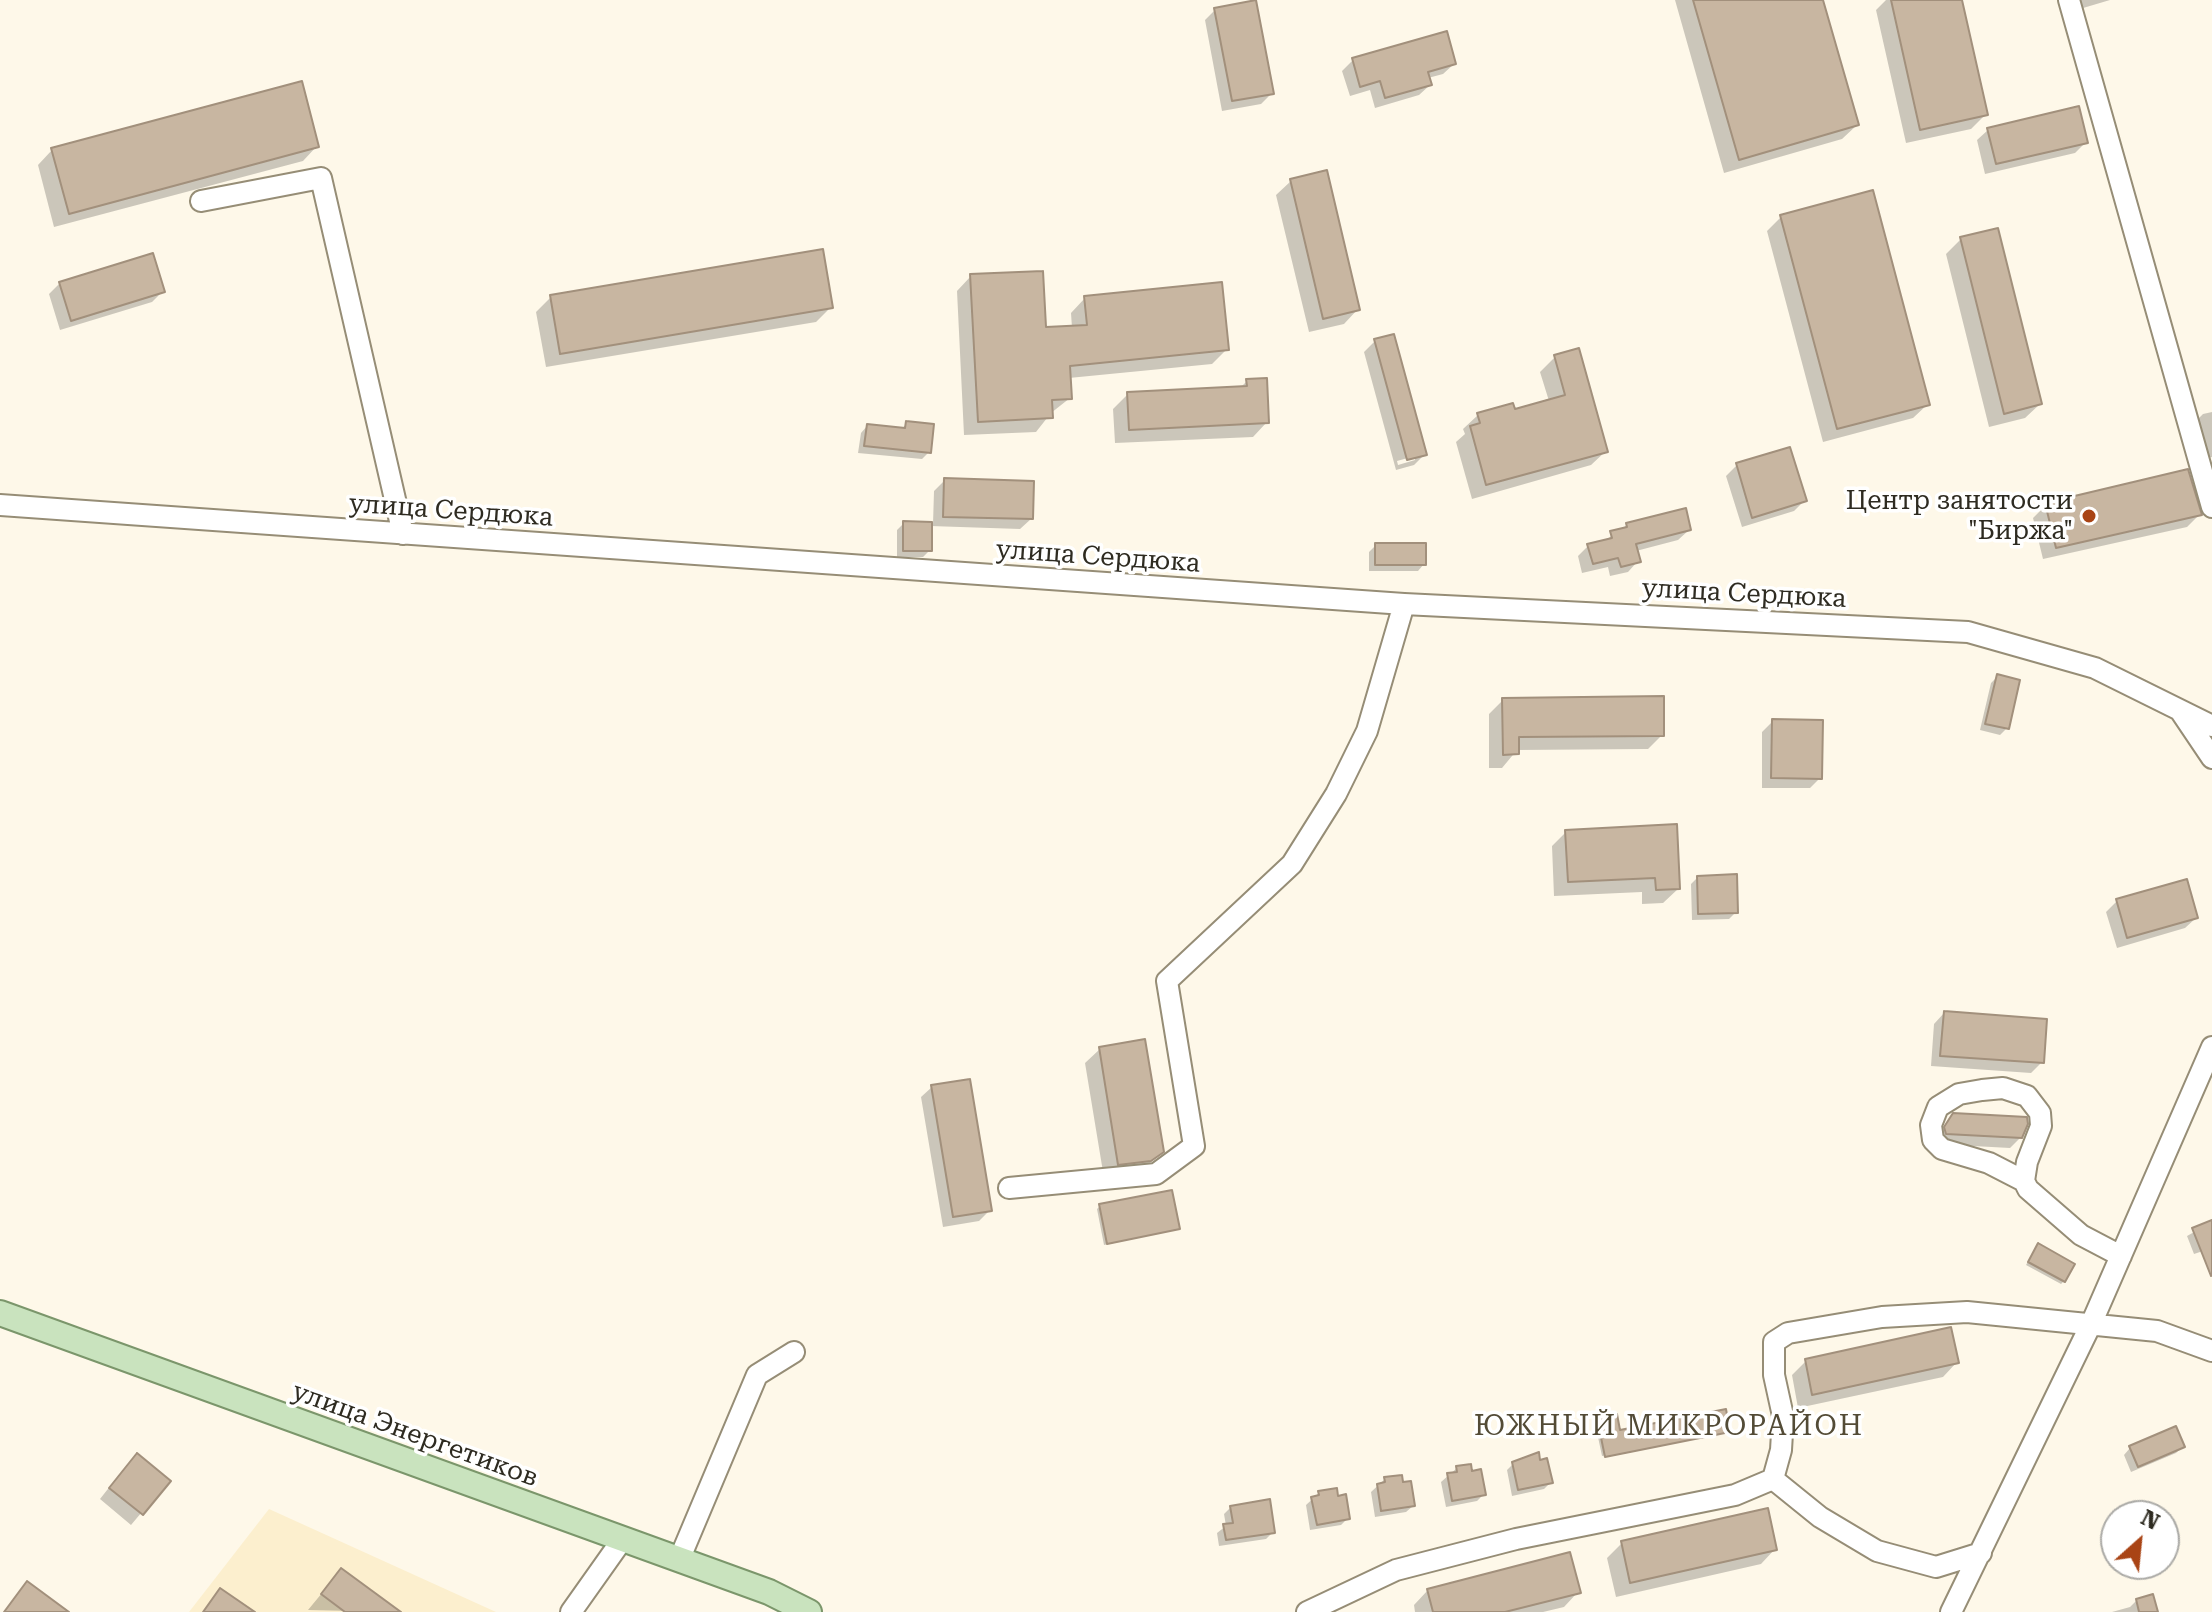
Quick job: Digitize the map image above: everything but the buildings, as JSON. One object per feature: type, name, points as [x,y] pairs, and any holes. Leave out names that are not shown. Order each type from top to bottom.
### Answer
[{"type":"main road","name":"улица Энергетиков","points":[[0,1313],[769,1592],[809,1612]]},
{"type":"street","points":[[2069,0],[2212,507]]},
{"type":"street","points":[[201,201],[321,178],[403,534]]},
{"type":"street","name":"улица Сердюка","points":[[0,505],[1404,604],[1968,632],[2095,668],[2212,726]]},
{"type":"street","points":[[1009,1188],[1156,1174],[1194,1146],[1167,981],[1292,864],[1336,794],[1367,731],[1404,604]]},
{"type":"street","points":[[2179,709],[2212,758]]},
{"type":"street","points":[[1951,1612],[2121,1256],[2203,1099],[2212,1047]]},
{"type":"street","points":[[2024,1181],[2041,1126],[2040,1113],[2027,1096],[2003,1088],[1982,1090],[1959,1094],[1938,1107],[1931,1125],[1933,1140],[1942,1149],[1989,1163],[2024,1181],[2053,1214],[2121,1256]]},
{"type":"street","points":[[1773,1479],[1781,1450],[1783,1416],[1774,1375],[1774,1342],[1788,1333],[1882,1317],[1967,1312],[2092,1322],[2157,1331],[2212,1351]]},
{"type":"street","points":[[679,1560],[757,1375],[794,1352]]},
{"type":"street","points":[[1773,1479],[1820,1517],[1877,1551],[1936,1567],[1981,1553]]},
{"type":"street","points":[[1307,1612],[1396,1570],[1516,1539],[1735,1495],[1773,1479]]},
{"type":"street","points":[[571,1612],[622,1540]]},
{"type":"shaded area","points":[[269,1509],[496,1612],[189,1612]]},
{"type":"place","name":"Центр занятости \"Биржа\"","points":[[2089,516]]},
{"type":"district","name":"ЮЖНЫЙ МИКРОРАЙОН","points":[[1669,1427]]}]
